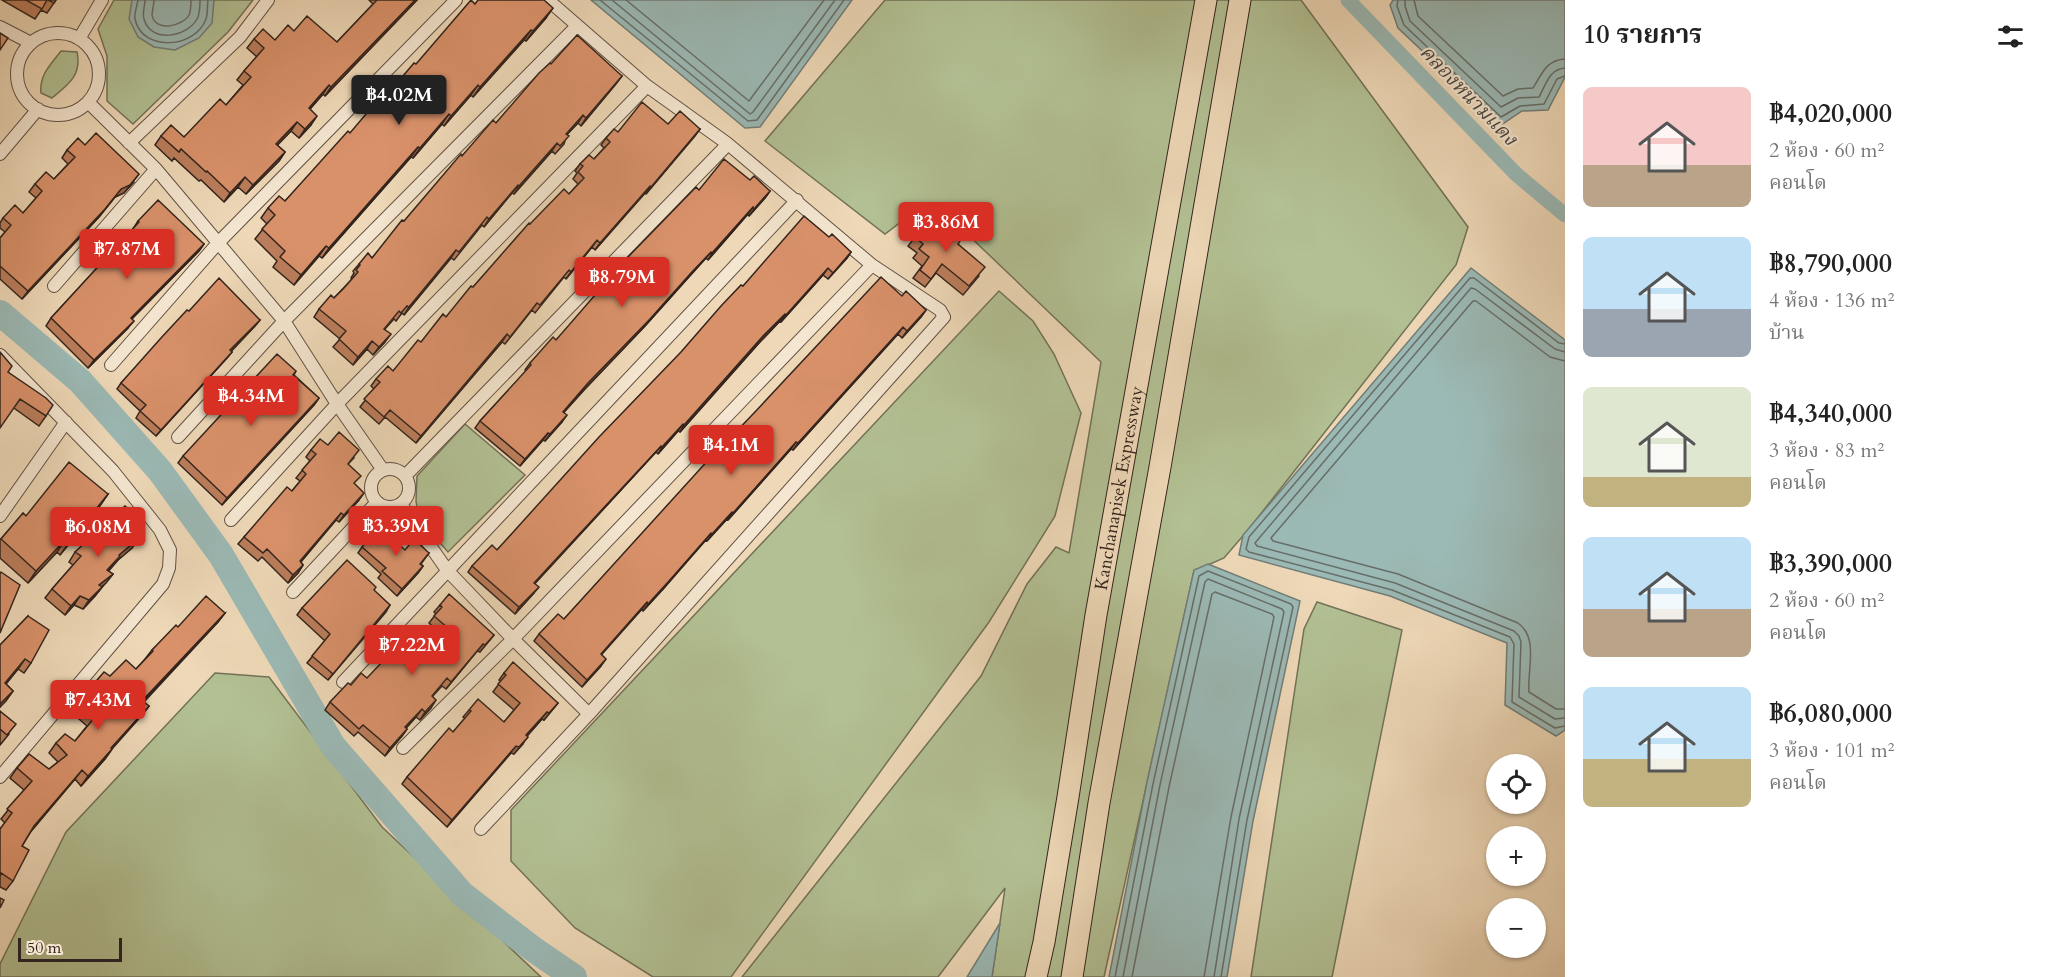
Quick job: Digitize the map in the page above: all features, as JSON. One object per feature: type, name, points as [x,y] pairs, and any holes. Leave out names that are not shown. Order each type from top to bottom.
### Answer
[{"type":"highway","name":"Kanchanapisek Expressway","points":[[1036,977],[1044,942],[1098,604],[1206,0]]},
{"type":"highway","name":"Kanchanapisek Expressway","points":[[1072,977],[1099,803],[1149,535],[1240,0]]},
{"type":"street","points":[[79,39],[102,0]]},
{"type":"street","points":[[129,143],[240,37],[268,0]]},
{"type":"street","points":[[111,365],[218,243],[456,0]]},
{"type":"street","points":[[481,829],[589,714],[943,320],[944,315],[940,310],[872,265],[728,144],[647,86],[548,0]]},
{"type":"street","points":[[178,437],[285,321],[578,26]]},
{"type":"street","points":[[0,27],[31,43]]},
{"type":"street","points":[[60,32],[73,34],[93,51],[100,77],[96,91],[77,111],[64,115],[51,114],[38,109],[27,100],[20,88],[17,75],[19,61],[31,43],[46,34],[60,32]]},
{"type":"street","points":[[231,520],[337,404],[647,86]]},
{"type":"street","points":[[88,102],[156,169],[285,321],[337,404],[383,470]]},
{"type":"street","points":[[0,154],[38,109]]},
{"type":"street","points":[[405,476],[728,144]]},
{"type":"street","points":[[54,285],[156,169]]},
{"type":"street","points":[[343,682],[797,200]]},
{"type":"street","points":[[403,748],[513,639],[872,265]]},
{"type":"street","points":[[0,355],[113,471],[160,531],[170,550],[169,568],[163,584],[149,603],[0,777]]},
{"type":"street","points":[[0,516],[66,422]]},
{"type":"street","points":[[395,469],[405,476],[410,488],[401,504],[389,507],[377,502],[371,491],[377,474],[383,470],[395,469]]},
{"type":"street","points":[[293,592],[377,502]]},
{"type":"street","points":[[401,504],[447,570],[589,714]]},
{"type":"green space","points":[[114,0],[253,0],[228,32],[133,124],[107,101],[107,56],[98,29]]},
{"type":"green space","points":[[885,0],[1301,0],[1468,227],[1456,265],[1248,530],[1224,558],[1194,571],[1104,977],[992,977],[1005,888],[938,977],[742,977],[981,676],[1027,584],[1056,547],[1069,553],[1101,362],[939,207],[922,206],[885,234],[765,141]]},
{"type":"green space","points":[[61,51],[77,52],[78,67],[69,83],[52,98],[41,93],[42,81],[46,70]]},
{"type":"green space","points":[[999,291],[1033,321],[1054,354],[1081,413],[1055,516],[989,622],[731,977],[653,977],[575,928],[511,861],[511,810]]},
{"type":"green space","points":[[465,424],[525,475],[448,552],[419,519],[416,501],[417,476]]},
{"type":"green space","points":[[1317,602],[1402,630],[1332,977],[1251,977],[1304,629]]},
{"type":"green space","points":[[215,673],[269,677],[382,827],[541,977],[0,977],[0,964],[66,832]]},
{"type":"water","points":[[132,0],[214,0],[212,23],[199,38],[175,50],[154,47],[138,37],[129,19]]},
{"type":"water","points":[[591,0],[852,0],[760,127],[745,128]]},
{"type":"water","points":[[1393,0],[1565,0],[1565,77],[1548,110],[1522,111],[1501,125],[1398,28],[1390,5]]},
{"type":"water","points":[[1471,268],[1565,340],[1565,730],[1556,736],[1505,705],[1507,643],[1390,596],[1239,555],[1243,535]]},
{"type":"water","points":[[1208,564],[1300,601],[1253,821],[1227,977],[1109,977],[1147,782],[1194,570]]},
{"type":"water","points":[[1000,923],[992,977],[967,977]]},
{"type":"building","points":[[26,0],[47,0],[42,9]]},
{"type":"building","points":[[377,0],[415,0],[331,87],[329,85],[309,108],[317,116],[305,129],[297,122],[276,144],[285,152],[253,185],[245,177],[230,193],[181,149],[179,152],[161,136],[171,125],[184,137],[220,99],[226,105],[251,77],[244,71],[264,48],[254,39],[263,29],[275,40],[288,25],[294,31],[307,16],[337,42]]},
{"type":"building","points":[[471,0],[475,4],[478,0],[544,0],[553,8],[480,87],[478,85],[451,116],[449,114],[329,248],[326,246],[301,275],[280,257],[285,251],[262,229],[275,215],[268,208],[279,196],[285,201],[348,131],[350,133],[383,94],[386,96],[414,63],[416,64]]},
{"type":"building","points":[[0,33],[8,38],[0,50]]},
{"type":"building","points":[[577,35],[622,76],[586,118],[583,115],[566,134],[569,136],[560,146],[557,143],[489,219],[487,217],[459,252],[456,250],[409,307],[407,306],[401,313],[399,311],[384,329],[391,334],[379,347],[372,341],[358,357],[339,339],[346,331],[319,309],[331,295],[334,298],[344,288],[358,272],[356,270],[359,264],[368,253],[372,258],[402,220],[404,221],[461,154],[462,156],[493,120],[496,123],[539,73],[551,64]]},
{"type":"building","points":[[642,102],[668,124],[680,111],[700,129],[600,243],[597,240],[540,305],[537,303],[510,337],[507,334],[421,436],[390,410],[384,417],[364,399],[380,382],[376,379],[388,366],[393,371],[418,340],[421,342],[443,314],[446,317],[529,223],[564,189],[569,194],[584,178],[578,172],[583,166],[580,164],[589,155],[594,159],[610,142],[606,138],[614,129],[618,132]]},
{"type":"building","points":[[96,133],[139,174],[130,185],[121,189],[28,291],[0,266],[0,238],[11,225],[3,218],[15,205],[23,213],[42,191],[35,184],[46,172],[54,179],[75,157],[67,150],[78,138],[85,145]]},
{"type":"building","points":[[724,159],[750,180],[754,176],[770,191],[588,383],[563,412],[567,415],[525,459],[480,421],[553,337],[556,340],[629,256],[696,187],[699,190]]},
{"type":"building","points":[[158,200],[204,244],[131,318],[134,321],[94,360],[51,318]]},
{"type":"building","points":[[804,216],[829,237],[832,234],[851,252],[833,273],[828,268],[786,315],[763,336],[684,425],[661,446],[534,583],[539,587],[519,607],[472,566],[492,545],[497,550],[721,306],[741,285],[743,286]]},
{"type":"building","points":[[930,217],[960,241],[958,244],[985,267],[969,286],[942,264],[931,279],[920,270],[929,257],[919,249],[923,244],[915,237]]},
{"type":"building","points":[[881,277],[902,296],[906,291],[926,310],[907,331],[903,327],[733,513],[711,533],[648,604],[647,602],[601,654],[606,659],[587,680],[539,634],[558,614],[564,619],[730,436]]},
{"type":"building","points":[[219,278],[260,320],[230,350],[232,352],[161,430],[140,411],[146,405],[121,383]]},
{"type":"building","points":[[0,352],[12,366],[8,372],[53,405],[46,416],[20,399],[0,428]]},
{"type":"building","points":[[277,354],[296,371],[293,375],[319,398],[227,498],[183,456]]},
{"type":"building","points":[[339,432],[359,450],[348,464],[361,476],[354,483],[364,493],[344,515],[341,513],[300,561],[303,565],[293,575],[267,549],[263,553],[244,537],[287,487],[292,491],[306,474],[302,470],[316,454],[311,450],[320,439],[328,445]]},
{"type":"building","points":[[69,462],[108,494],[69,543],[65,540],[36,571],[1,539],[23,513],[26,516]]},
{"type":"building","points":[[125,506],[141,519],[130,530],[138,539],[119,555],[107,570],[113,574],[99,585],[102,587],[89,600],[80,596],[71,606],[52,589],[81,556],[75,552]]},
{"type":"building","points":[[380,527],[405,550],[414,539],[429,553],[420,564],[423,566],[402,589],[382,571],[386,568],[362,547]]},
{"type":"building","points":[[347,560],[376,587],[374,590],[390,605],[333,674],[312,656],[330,634],[302,608]]},
{"type":"building","points":[[1,572],[20,585],[0,633],[0,574]]},
{"type":"building","points":[[449,594],[494,635],[485,645],[483,644],[451,682],[447,678],[432,696],[436,700],[425,712],[422,709],[390,748],[363,725],[359,729],[330,702],[348,683],[351,685],[361,673],[367,678],[415,627],[442,651],[456,635],[434,616]]},
{"type":"building","points":[[206,596],[225,613],[142,701],[149,706],[88,776],[82,770],[34,826],[22,846],[29,850],[13,881],[1,873],[0,876],[0,829],[12,813],[7,809],[32,781],[17,768],[29,754],[49,769],[67,755],[56,743],[65,734],[75,741],[95,717],[78,702],[104,672],[110,676],[126,660],[136,669]]},
{"type":"building","points":[[28,616],[49,630],[31,663],[25,659],[5,683],[13,691],[0,704],[0,645]]},
{"type":"building","points":[[513,662],[558,703],[526,735],[528,737],[519,747],[516,746],[452,820],[407,777],[449,728],[453,732],[478,699],[504,722],[520,703],[498,684]]},
{"type":"building","points":[[0,711],[16,724],[7,735],[0,729]]},
{"type":"waterway","name":"คลองหนามแดง","points":[[1348,0],[1516,174],[1565,215]]},
{"type":"waterway","points":[[0,313],[80,381],[160,471],[221,555],[333,746],[462,894],[533,949],[574,977]]}]
